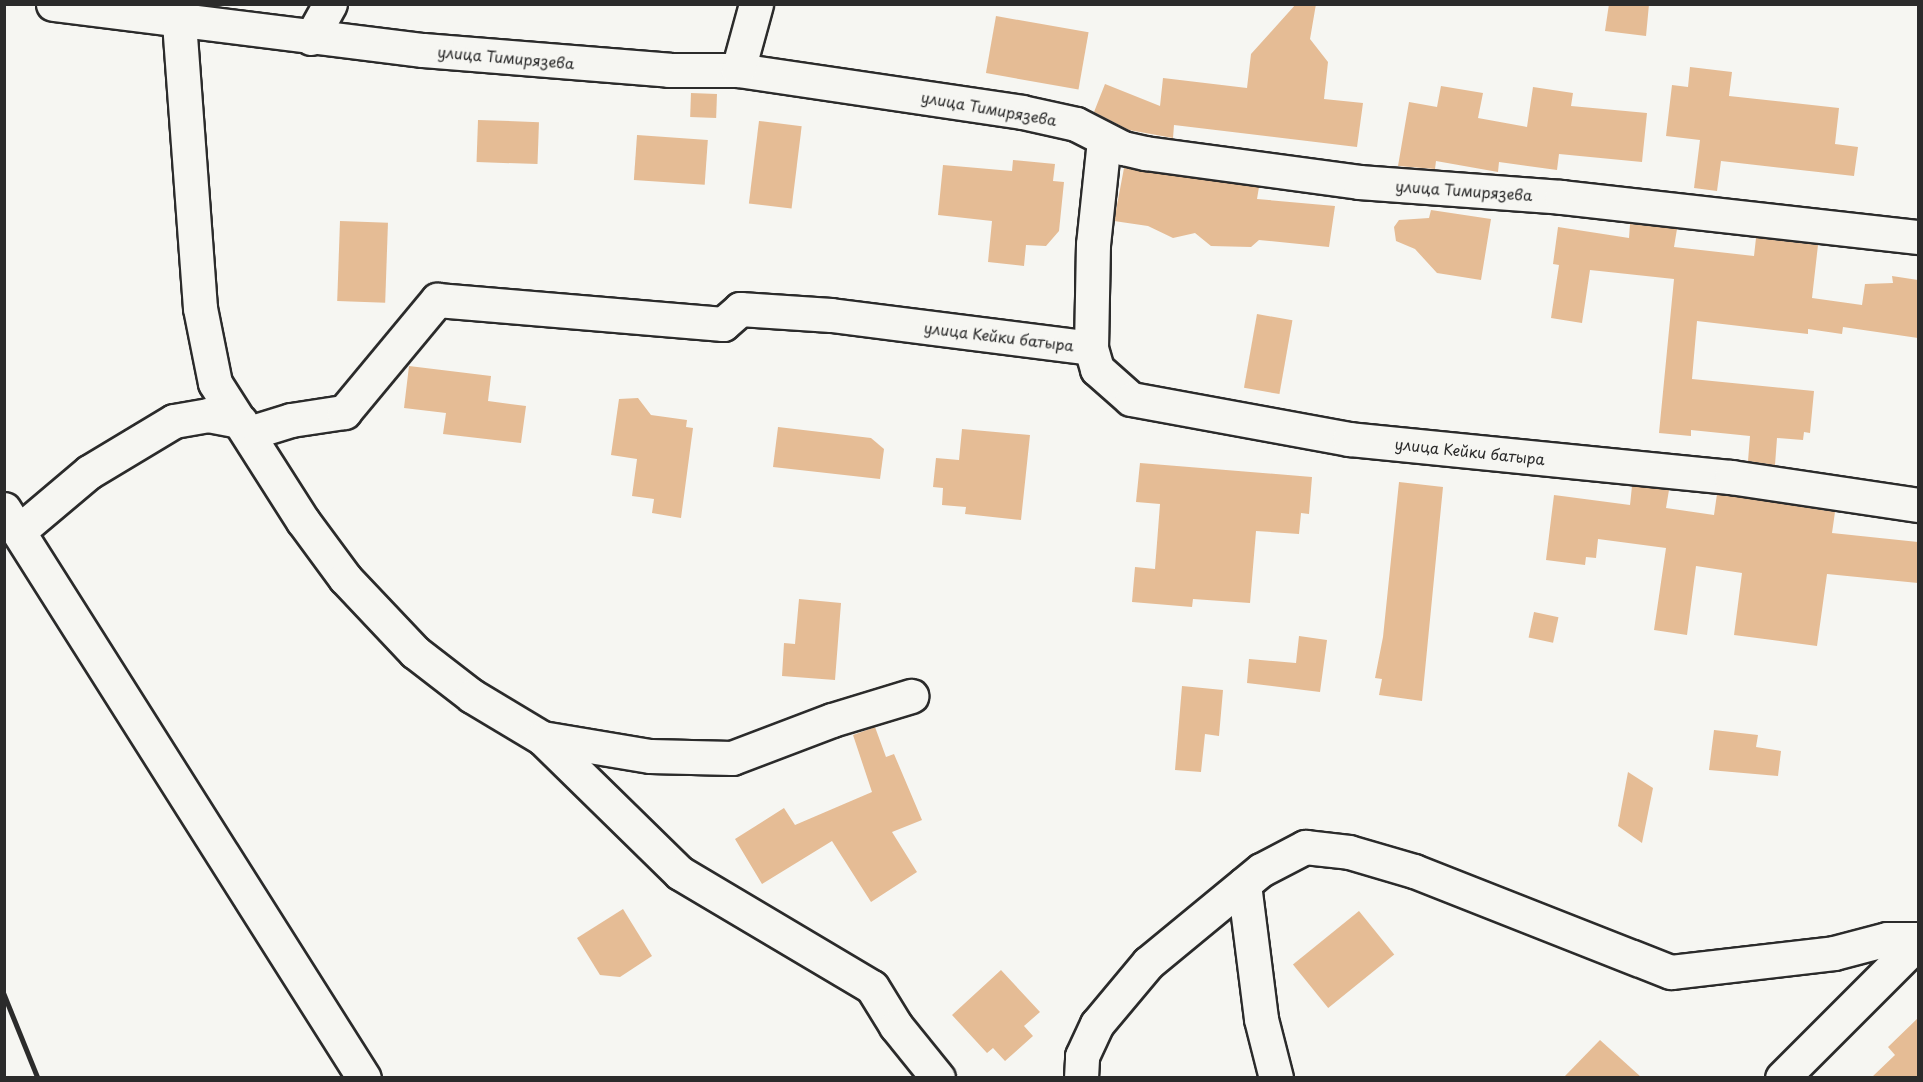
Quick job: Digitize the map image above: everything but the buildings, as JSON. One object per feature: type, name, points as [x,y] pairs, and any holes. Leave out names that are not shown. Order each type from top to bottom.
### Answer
[{"type":"street","name":"улица Тимирязева","points":[[52,4],[311,38],[669,70],[738,70],[1022,112],[1076,124],[1104,140],[1145,153],[1359,183],[1561,198],[1918,237]]},
{"type":"street","points":[[311,38],[330,4]]},
{"type":"street","points":[[738,70],[756,4]]},
{"type":"street","points":[[179,22],[200,308],[214,383],[245,427],[303,521],[345,578],[415,652],[472,696],[542,738],[680,873],[872,987],[896,1026],[938,1077]]},
{"type":"street","points":[[1091,348],[1093,244],[1104,140]]},
{"type":"street","name":"улица Кейки батыра","points":[[245,427],[344,412],[437,300],[723,324],[740,309],[831,315],[1091,348],[1097,369],[1131,399],[1228,419],[1349,439],[1731,477],[1918,505]]},
{"type":"street","points":[[245,427],[208,415],[174,421],[12,520],[364,1077]]},
{"type":"street","points":[[542,738],[650,756],[732,758],[832,720],[911,696]]},
{"type":"street","points":[[1081,1077],[1082,1056],[1097,1024],[1148,963],[1261,870],[1305,848],[1349,852],[1425,875],[1671,972],[1834,952],[1887,939],[1918,941]]},
{"type":"street","points":[[1244,884],[1261,1019],[1276,1077]]},
{"type":"street","points":[[1782,1077],[1918,941]]},
{"type":"railway","points":[[4,994],[38,1078]]}]
